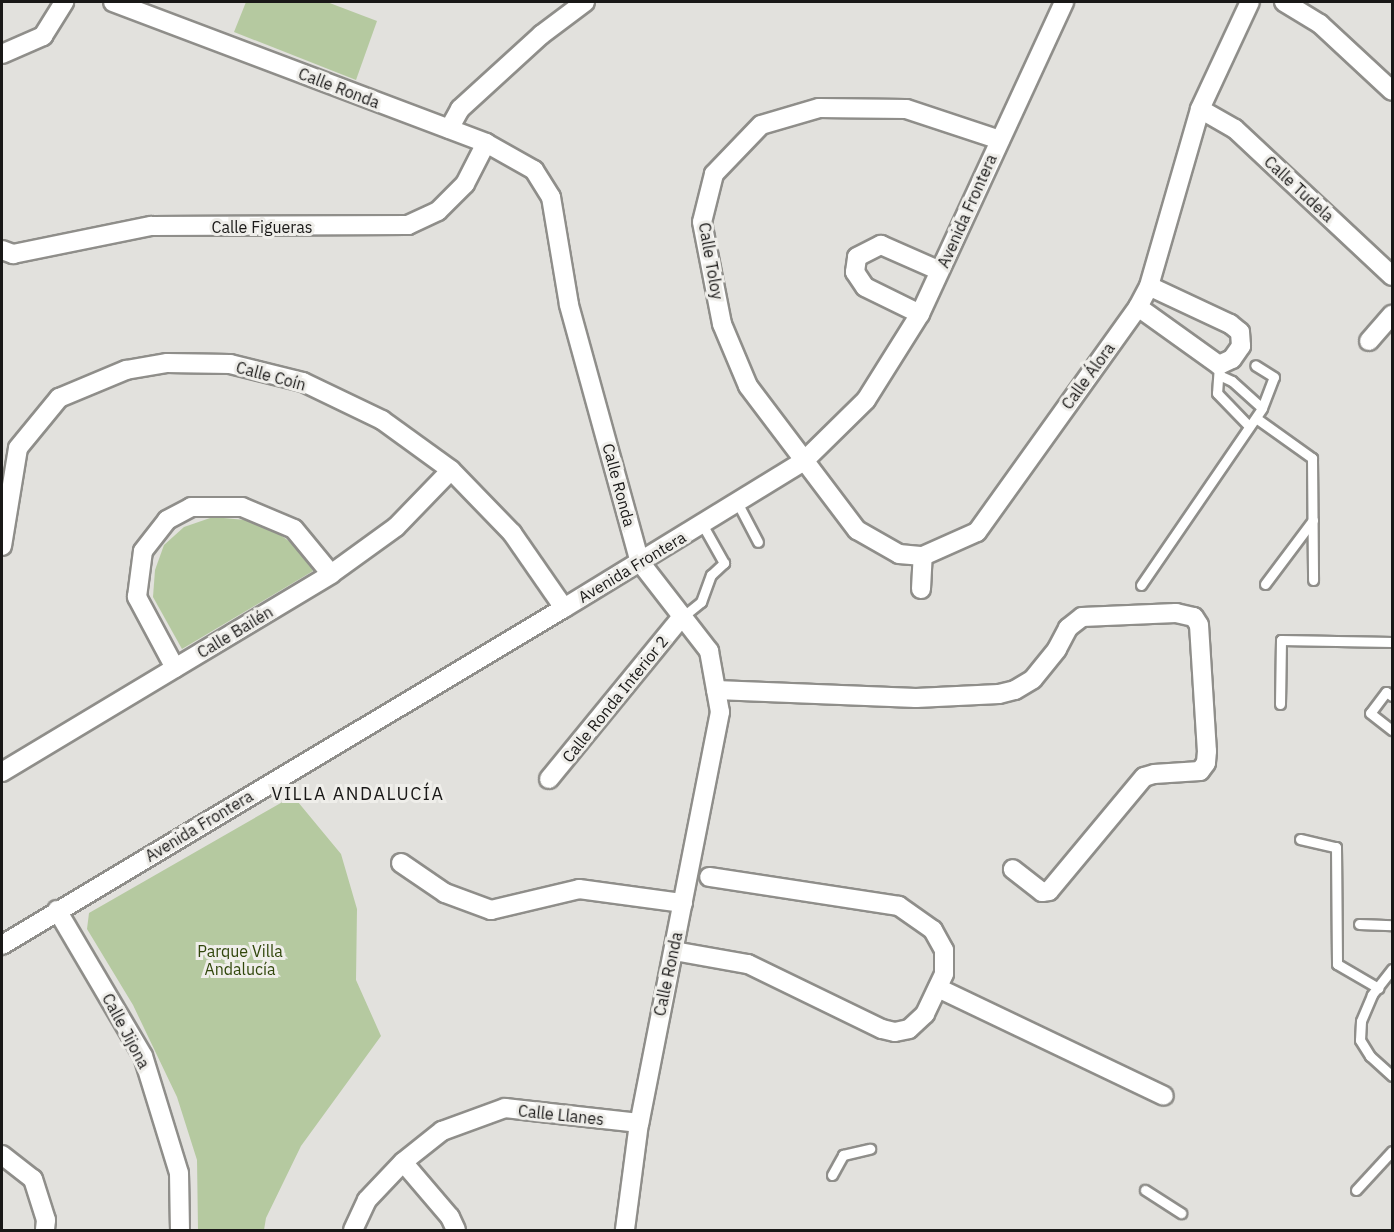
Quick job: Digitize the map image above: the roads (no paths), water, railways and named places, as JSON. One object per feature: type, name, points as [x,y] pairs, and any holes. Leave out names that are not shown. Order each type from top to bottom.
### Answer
[{"type":"street","points":[[2,54],[43,36],[64,2]]},
{"type":"street","name":"Calle Ronda","points":[[113,2],[486,143],[534,170],[551,197],[569,305],[640,562],[681,618],[709,651],[720,712],[639,1123],[625,1230]]},
{"type":"street","points":[[449,129],[460,109],[541,35],[585,2]]},
{"type":"street","name":"Avenida Frontera","points":[[2,945],[564,608],[804,460],[866,400],[920,314],[1064,2]]},
{"type":"street","name":"Calle Álora","points":[[923,556],[977,532],[1138,307],[1149,286],[1200,110],[1250,2]]},
{"type":"street","points":[[1284,2],[1320,24],[1392,91]]},
{"type":"street","name":"Calle Toloy","points":[[804,460],[748,386],[722,324],[702,222],[714,174],[761,124],[819,108],[906,109],[1000,140]]},
{"type":"street","name":"Calle Tudela","points":[[1200,110],[1236,129],[1392,276]]},
{"type":"street","name":"Calle Figueras","points":[[2,250],[13,254],[151,226],[408,225],[438,211],[465,184],[486,143]]},
{"type":"street","points":[[920,314],[865,287],[855,272],[857,257],[881,245],[940,271]]},
{"type":"street","points":[[1138,307],[1219,370],[1232,359],[1241,346],[1240,332],[1230,324],[1149,286]]},
{"type":"street","points":[[1369,341],[1392,315]]},
{"type":"street","name":"Calle Coín","points":[[2,546],[18,448],[59,398],[126,370],[168,363],[230,364],[303,382],[382,420],[451,470],[512,533],[564,608]]},
{"type":"street","points":[[804,460],[857,530],[899,554],[923,556],[921,589]]},
{"type":"street","name":"Calle Bailén","points":[[2,772],[331,574],[396,527],[451,470]]},
{"type":"street","points":[[175,668],[137,597],[143,551],[167,520],[191,507],[242,507],[294,529],[331,574]]},
{"type":"street","points":[[716,690],[916,698],[999,694],[1016,690],[1033,679],[1057,649],[1068,628],[1082,617],[1176,613],[1194,617],[1199,625],[1206,763],[1200,771],[1154,774],[1144,777],[1049,891],[1042,892],[1013,869]]},
{"type":"street","name":"Calle Ronda Interior 2","points":[[549,779],[681,618]]},
{"type":"street","points":[[401,863],[445,893],[491,910],[579,890],[683,903]]},
{"type":"street","points":[[674,951],[748,964],[882,1029],[895,1032],[909,1029],[925,1014],[938,988],[944,974],[944,950],[933,930],[899,906],[709,877]]},
{"type":"street","name":"Calle Jijona","points":[[57,910],[143,1056],[179,1173],[180,1230]]},
{"type":"street","points":[[938,988],[1164,1095]]},
{"type":"street","name":"Calle Llanes","points":[[353,1230],[367,1200],[404,1161],[442,1131],[505,1108],[639,1123]]},
{"type":"street","points":[[2,1155],[33,1179],[46,1220],[45,1230]]},
{"type":"street","points":[[404,1161],[450,1217],[456,1230]]},
{"type":"lane","points":[[1141,585],[1262,408],[1274,377],[1256,365]]},
{"type":"lane","points":[[1219,370],[1262,408]]},
{"type":"lane","points":[[1219,370],[1217,393],[1249,426]]},
{"type":"lane","points":[[1256,418],[1312,458],[1313,580]]},
{"type":"lane","points":[[737,502],[758,542]]},
{"type":"lane","points":[[1265,584],[1313,520]]},
{"type":"lane","points":[[681,618],[701,602],[711,575],[724,563],[702,524]]},
{"type":"lane","points":[[1280,704],[1281,640],[1392,642]]},
{"type":"lane","points":[[1392,696],[1386,692],[1370,714],[1392,730]]},
{"type":"lane","points":[[1300,839],[1336,847],[1337,964],[1378,988]]},
{"type":"lane","points":[[1359,924],[1392,925]]},
{"type":"lane","points":[[1392,969],[1371,996],[1361,1021],[1360,1040],[1370,1056],[1392,1076]]},
{"type":"lane","points":[[832,1174],[843,1155],[870,1149]]},
{"type":"lane","points":[[1356,1190],[1392,1151]]},
{"type":"lane","points":[[1145,1190],[1181,1213]]},
{"type":"district","name":"VILLA ANDALUCÍA","points":[[358,794]]},
{"type":"park label","name":"Parque Villa Andalucía","points":[[240,960]]}]
